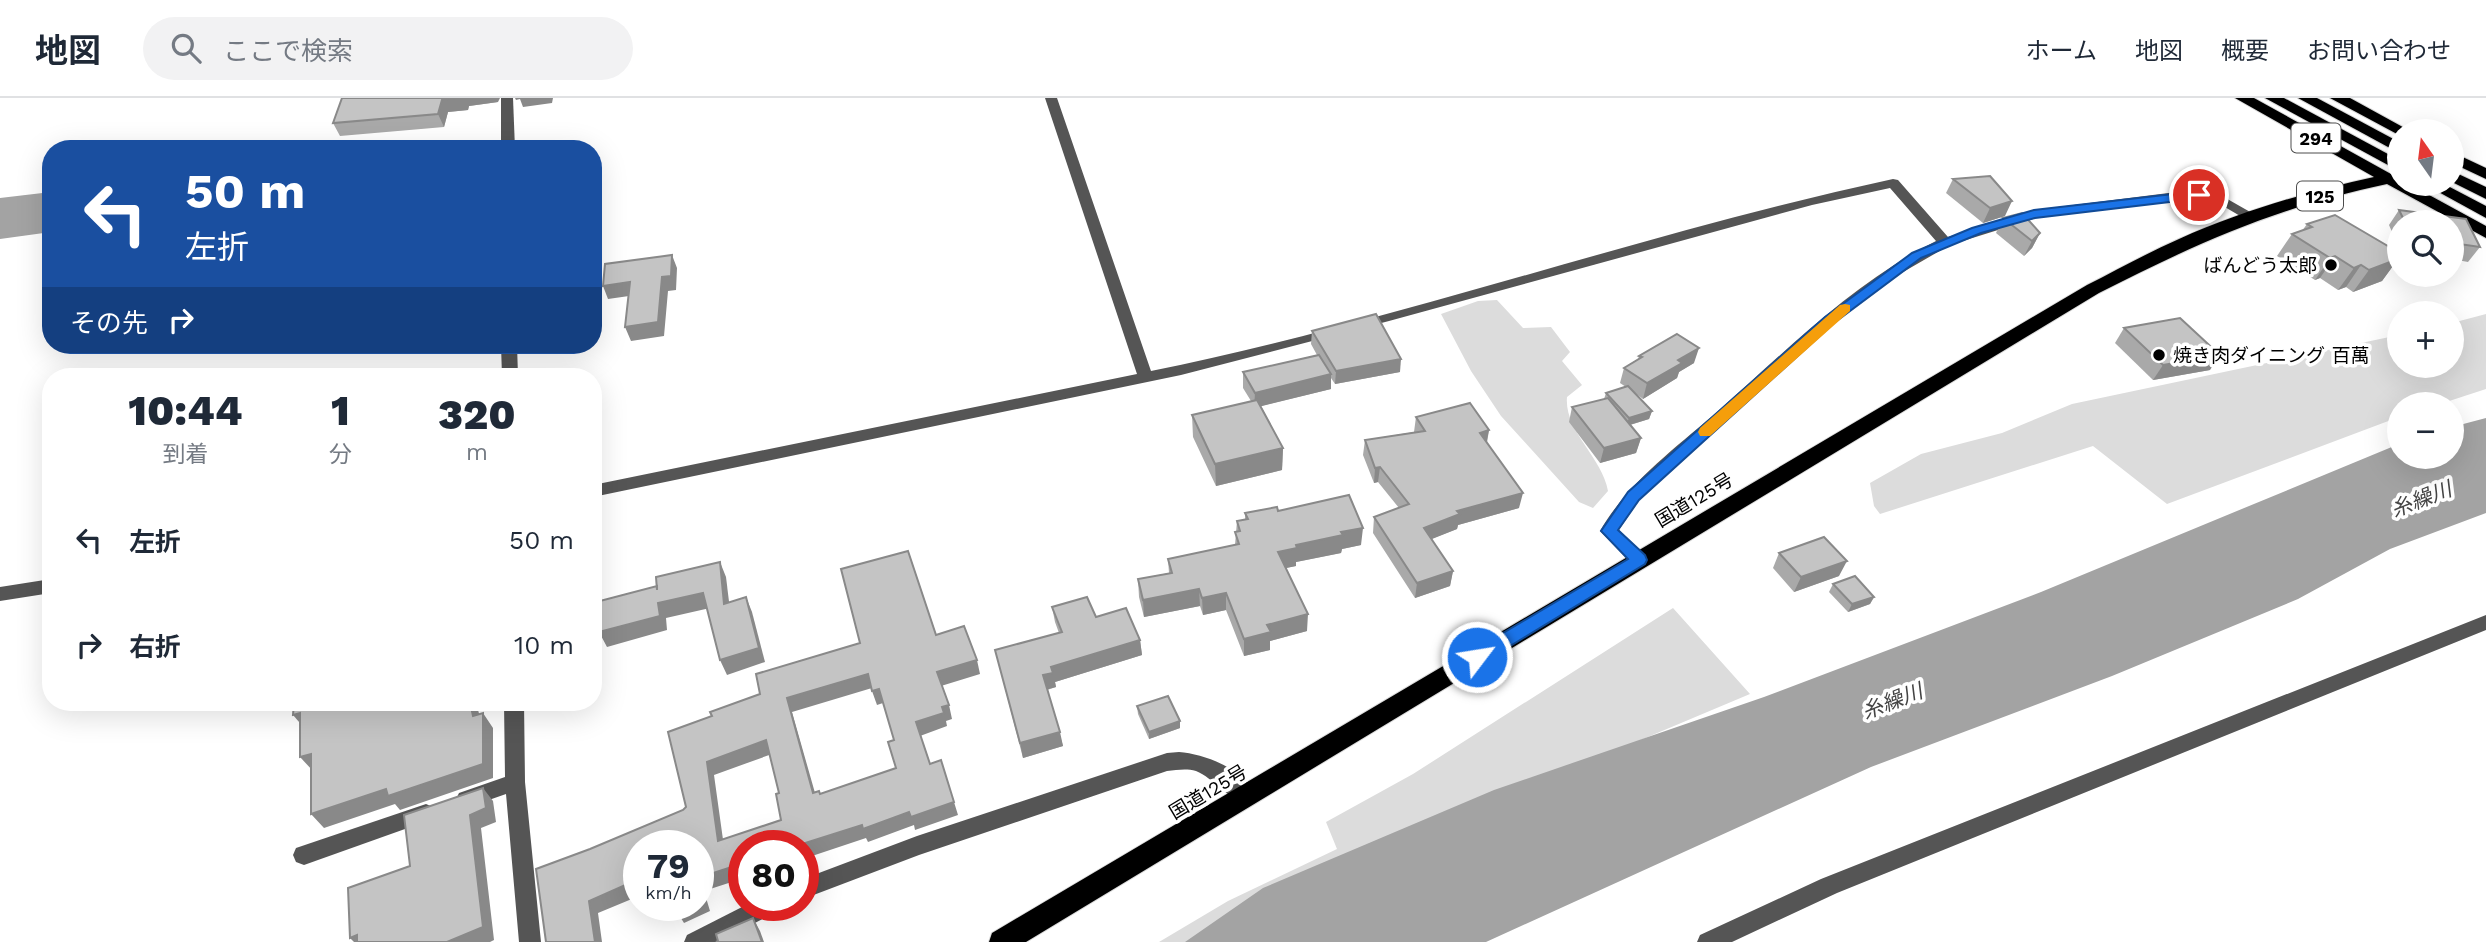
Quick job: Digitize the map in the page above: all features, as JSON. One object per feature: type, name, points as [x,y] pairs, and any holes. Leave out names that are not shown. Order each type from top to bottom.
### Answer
[{"type":"highway","name":"294","points":[[2243,98],[2387,170]]},
{"type":"highway","name":"294","points":[[2273,98],[2358,144],[2387,167]]},
{"type":"highway","name":"294","points":[[2306,98],[2387,142]]},
{"type":"highway","name":"294","points":[[2338,98],[2387,123]]},
{"type":"highway","points":[[2478,164],[2486,174]]},
{"type":"highway","name":"国道125号","points":[[1002,942],[2093,289],[2185,243],[2252,217],[2387,177]]},
{"type":"highway","points":[[2464,182],[2486,194]]},
{"type":"highway","name":"294","points":[[2430,196],[2486,233]]},
{"type":"highway","points":[[2454,196],[2486,213]]},
{"type":"street","points":[[507,98],[508,140]]},
{"type":"street","points":[[1051,98],[1146,378]]},
{"type":"street","points":[[602,489],[1146,378],[1397,314],[1810,201],[1893,183],[1945,242]]},
{"type":"street","points":[[1639,560],[1609,531],[1633,496],[1830,320],[1886,276],[1917,256],[1945,242],[2034,214],[2208,192],[2252,217]]},
{"type":"street","points":[[0,594],[42,587]]},
{"type":"street","points":[[1708,942],[1829,886],[2486,622]]},
{"type":"street","points":[[514,711],[515,782],[530,942]]},
{"type":"street","points":[[819,883],[917,846],[1180,759],[1217,770],[1247,796]]},
{"type":"street","points":[[304,856],[515,782]]},
{"type":"street","points":[[695,942],[736,921]]},
{"type":"shaded area","points":[[1497,300],[1523,328],[1551,327],[1570,352],[1562,361],[1582,385],[1567,397],[1571,421],[1599,467],[1608,491],[1593,508],[1579,502],[1501,416],[1471,371],[1441,314],[1478,301]]},
{"type":"shaded area","points":[[2486,314],[2486,389],[2464,396],[2464,392],[2387,392],[2387,422],[2167,504],[2093,446],[1880,514],[1874,506],[1870,483],[1921,454],[2002,433],[2072,404],[2387,338],[2387,378],[2464,378],[2464,320]]},
{"type":"shaded area","points":[[1673,608],[1750,694],[1529,787],[1212,942],[1159,942],[1228,901],[1337,849],[1326,822],[1413,774]]},
{"type":"water","points":[[42,193],[42,233],[0,239],[0,198]]},
{"type":"water","name":"糸繰川","points":[[2486,418],[2486,513],[2390,549],[2298,599],[2112,676],[1871,767],[1486,942],[1185,942],[1263,888],[1494,790],[1764,697],[2041,592],[2387,449],[2387,469],[2464,469],[2464,424]]},
{"type":"building","points":[[342,98],[455,98],[442,100],[438,114],[333,123]]},
{"type":"building","points":[[1990,176],[2012,201],[1990,208],[1953,179]]},
{"type":"building","points":[[2022,213],[2040,233],[2032,241],[2003,218]]},
{"type":"building","points":[[2335,215],[2387,246],[2387,263],[2369,270],[2361,265],[2354,268],[2335,256],[2330,258],[2292,234],[2312,227],[2307,224]]},
{"type":"building","points":[[2464,219],[2466,219],[2480,247],[2464,245]]},
{"type":"building","points":[[672,255],[671,276],[662,277],[658,322],[625,327],[630,282],[603,286],[605,264]]},
{"type":"building","points":[[1376,314],[1401,359],[1336,371],[1312,331]]},
{"type":"building","points":[[2180,318],[2220,355],[2163,365],[2124,328]]},
{"type":"building","points":[[1677,334],[1699,348],[1678,360],[1682,363],[1647,383],[1624,368],[1642,357],[1639,356]]},
{"type":"building","points":[[1319,355],[1331,374],[1255,393],[1243,372]]},
{"type":"building","points":[[1628,386],[1652,411],[1629,418],[1606,393]]},
{"type":"building","points":[[1608,398],[1641,438],[1604,448],[1572,407]]},
{"type":"building","points":[[1257,400],[1283,448],[1215,464],[1192,415]]},
{"type":"building","points":[[1470,403],[1489,430],[1480,433],[1523,493],[1457,511],[1460,514],[1424,528],[1453,571],[1417,583],[1374,517],[1409,504],[1380,467],[1375,468],[1365,440],[1425,431],[1416,417]]},
{"type":"building","points":[[1349,495],[1363,528],[1341,532],[1343,535],[1296,545],[1297,548],[1278,552],[1308,614],[1267,625],[1271,632],[1244,639],[1226,593],[1202,598],[1199,589],[1143,600],[1138,579],[1172,573],[1168,559],[1239,544],[1235,532],[1240,531],[1237,521],[1248,519],[1245,513],[1277,507],[1278,511]]},
{"type":"building","points":[[1824,537],[1847,561],[1801,577],[1779,553]]},
{"type":"building","points":[[908,551],[936,635],[964,626],[977,660],[937,672],[949,705],[942,707],[944,713],[916,722],[930,764],[941,760],[954,802],[911,817],[909,812],[863,829],[862,825],[819,839],[819,830],[751,830],[781,820],[776,794],[779,793],[766,740],[707,762],[718,841],[728,838],[728,868],[714,873],[714,830],[635,830],[686,807],[668,732],[712,716],[710,712],[760,694],[756,674],[860,643],[841,569]],"holes":[[[868,674],[872,691],[879,689],[894,740],[888,742],[896,768],[820,794],[819,791],[813,793],[787,698]]]},
{"type":"building","points":[[720,562],[724,604],[746,597],[759,648],[720,660],[703,593],[658,603],[660,616],[602,631],[602,600],[657,586],[656,577]]},
{"type":"building","points":[[1855,576],[1874,597],[1852,604],[1833,584]]},
{"type":"building","points":[[1087,597],[1096,617],[1126,608],[1140,640],[1051,667],[1053,673],[1043,675],[1060,732],[1020,743],[995,650],[1062,632],[1052,607]]},
{"type":"building","points":[[1168,696],[1180,721],[1149,732],[1137,706]]},
{"type":"building","points":[[293,711],[472,711],[473,716],[483,713],[483,764],[388,796],[386,789],[311,814],[311,754],[300,757],[300,713],[293,715]]},
{"type":"building","points":[[483,788],[486,808],[470,815],[483,927],[447,942],[357,942],[357,935],[350,938],[348,888],[410,866],[404,815]]},
{"type":"building","points":[[623,835],[623,886],[589,901],[595,942],[546,942],[536,869]]},
{"type":"building","points":[[746,921],[754,921],[762,942],[716,942],[716,934]]},
{"type":"slow traffic","points":[[1705,432],[1845,308]]},
{"type":"place","name":"ばんどう太郎","points":[[2331,265]]},
{"type":"place","name":"焼き肉ダイニング 百萬","points":[[2159,355]]},
{"type":"route","points":[[1477,657],[1639,560],[1609,531],[1633,496],[1830,320],[1886,276],[1917,256],[1976,230],[2034,214],[2199,195]]}]
